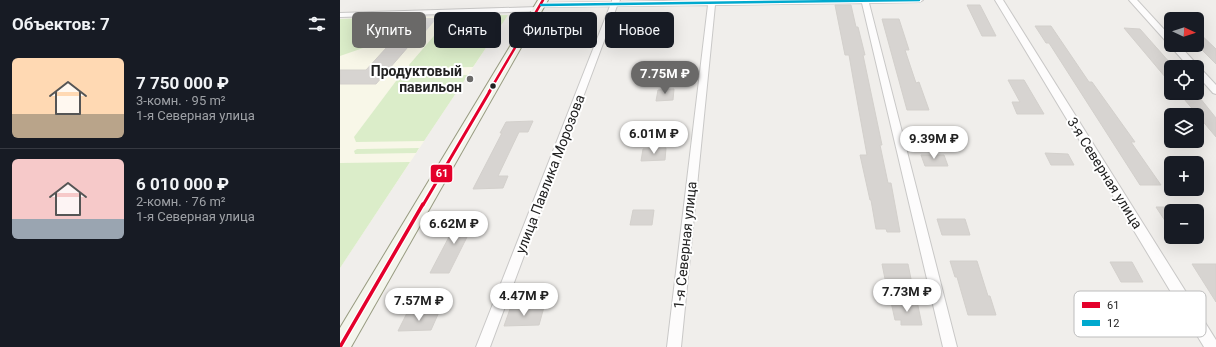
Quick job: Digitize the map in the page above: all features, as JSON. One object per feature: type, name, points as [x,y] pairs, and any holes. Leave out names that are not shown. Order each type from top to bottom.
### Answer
[{"type":"street","points":[[865,0],[950,347]]},
{"type":"street","points":[[340,15],[616,2],[712,1],[724,3],[919,0]]},
{"type":"street","name":"3-я Северная улица","points":[[999,0],[1178,291]]},
{"type":"street","points":[[1132,0],[1164,34]]},
{"type":"street","name":"1-я Северная улица","points":[[674,347],[712,1]]},
{"type":"street","name":"улица Павлика Морозова","points":[[483,347],[616,2]]},
{"type":"street","points":[[340,347],[541,5]]},
{"type":"street","points":[[1180,52],[1188,60]]},
{"type":"street","points":[[1204,78],[1216,91]]},
{"type":"street","name":"3-я Северная улица","points":[[1206,337],[1212,347]]},
{"type":"shaded area","points":[[501,15],[508,15],[501,26]]},
{"type":"shaded area","points":[[426,17],[434,17],[434,48],[486,48],[340,268],[340,19],[352,19],[352,48],[426,48]]},
{"type":"shaded area","points":[[426,18],[434,18],[434,22],[426,31]]},
{"type":"green space","points":[[501,15],[508,15],[501,25]]},
{"type":"green space","points":[[340,19],[352,19],[352,48],[363,48],[340,56]]},
{"type":"green space","points":[[434,36],[434,48],[486,48],[473,67],[410,68],[409,65],[424,48],[426,48],[426,45]]},
{"type":"green space","points":[[406,75],[468,75],[424,141],[356,142],[354,137],[399,77]]},
{"type":"green space","points":[[419,148],[416,153],[355,154],[354,151],[357,149]]},
{"type":"green space","points":[[410,162],[340,268],[340,163]]},
{"type":"building","points":[[835,5],[851,5],[856,27],[858,27],[865,55],[863,55],[882,145],[880,145],[888,183],[891,183],[900,232],[887,232],[886,229],[876,229],[871,200],[860,155],[867,155],[849,55],[845,55]]},
{"type":"building","points":[[967,5],[980,5],[996,36],[982,36]]},
{"type":"building","points":[[882,19],[899,19],[909,50],[905,50],[916,83],[919,82],[929,110],[907,110]]},
{"type":"building","points":[[1035,26],[1051,26],[1089,82],[1092,82],[1135,142],[1131,142],[1161,185],[1140,185],[1049,43],[1046,43]]},
{"type":"building","points":[[1124,28],[1140,29],[1167,60],[1164,60],[1164,76]]},
{"type":"building","points":[[1204,38],[1216,49],[1216,64],[1204,52]]},
{"type":"building","points":[[386,48],[407,48],[376,84],[340,84],[340,70],[366,70]]},
{"type":"building","points":[[1008,80],[1024,80],[1044,114],[1017,114],[1012,102],[1020,102]]},
{"type":"building","points":[[674,89],[673,100],[656,101],[658,90]]},
{"type":"building","points":[[1185,100],[1202,100],[1216,118],[1216,137],[1204,123],[1204,108],[1192,108]]},
{"type":"building","points":[[533,121],[528,132],[519,132],[498,176],[508,176],[503,188],[473,189],[502,133],[500,133],[506,122]]},
{"type":"building","points":[[666,148],[665,160],[641,161],[643,149]]},
{"type":"building","points":[[1045,153],[1068,154],[1074,165],[1051,165]]},
{"type":"building","points":[[921,155],[944,155],[948,166],[925,166]]},
{"type":"building","points":[[1156,207],[1164,207],[1164,219]]},
{"type":"building","points":[[633,210],[654,210],[652,225],[630,225]]},
{"type":"building","points":[[478,215],[449,273],[430,273],[460,216]]},
{"type":"building","points":[[937,219],[965,219],[970,235],[942,235]]},
{"type":"building","points":[[950,261],[977,261],[988,296],[990,296],[996,315],[968,315],[957,277],[955,277]]},
{"type":"building","points":[[1110,262],[1132,262],[1143,282],[1121,282]]},
{"type":"building","points":[[882,264],[908,264],[911,279],[885,279]]},
{"type":"building","points":[[1192,264],[1216,264],[1216,302]]},
{"type":"building","points":[[917,301],[922,325],[901,325],[901,320],[895,320],[891,302]]},
{"type":"building","points":[[544,307],[539,325],[504,326],[510,309]]},
{"type":"building","points":[[439,312],[431,330],[398,331],[407,313]]},
{"type":"transit line","name":"61","points":[[340,347],[543,0]]},
{"type":"transit line","name":"12","points":[[541,5],[919,0]]},
{"type":"place","name":"Продуктовый павильон","points":[[470,79]]}]
